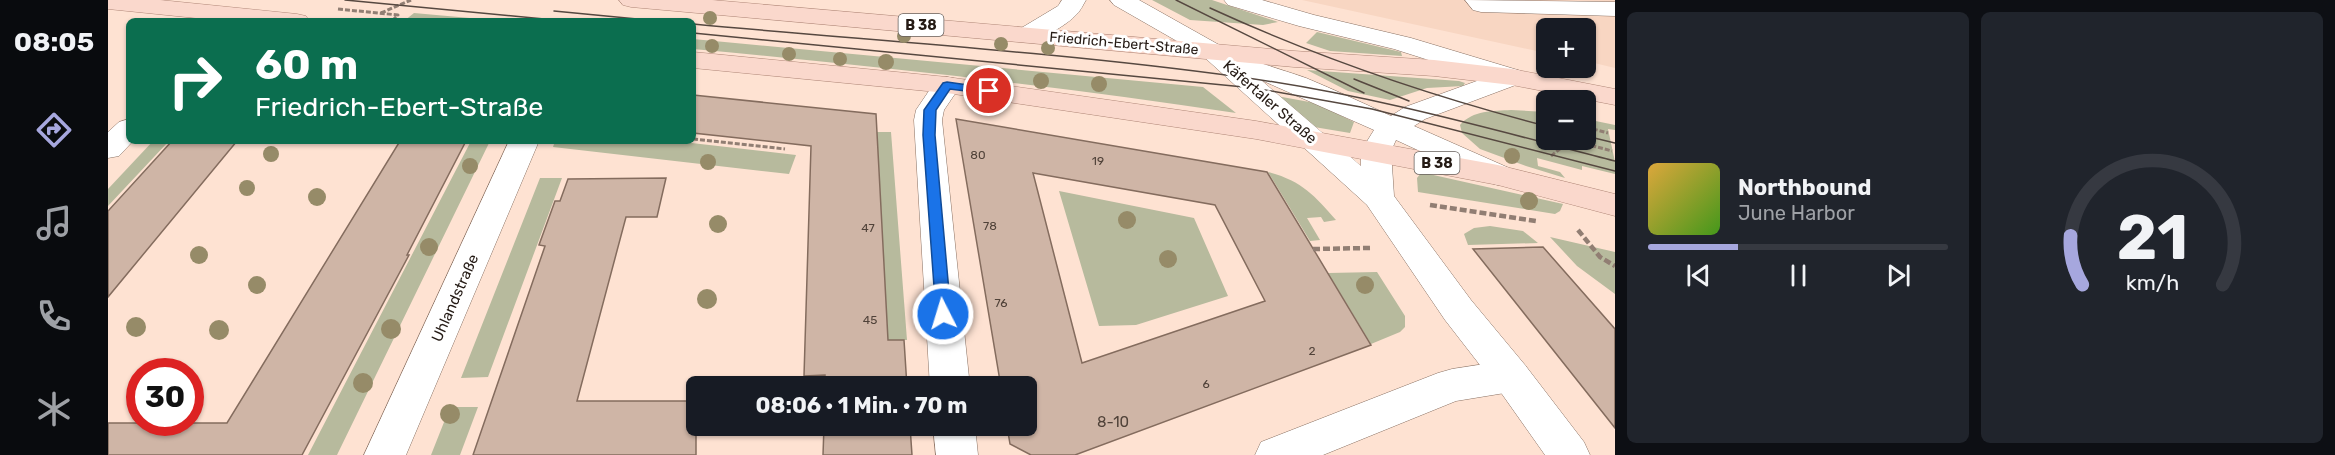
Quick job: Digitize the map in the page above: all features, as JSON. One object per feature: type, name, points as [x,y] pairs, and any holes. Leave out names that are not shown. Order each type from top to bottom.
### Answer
[{"type":"main road","name":"Friedrich-Ebert-Straße","points":[[631,0],[1212,51],[1423,67],[1512,77],[1615,97]]},
{"type":"main road","points":[[1027,35],[1067,11],[1074,0]]},
{"type":"main road","name":"Käfertaler Straße","points":[[1122,0],[1212,51],[1378,197],[1412,248],[1569,455]]},
{"type":"main road","points":[[1236,0],[1308,21],[1402,43],[1512,77]]},
{"type":"main road","points":[[1477,0],[1481,4],[1615,9]]},
{"type":"main road","points":[[108,2],[237,18]]},
{"type":"main road","points":[[1212,51],[1299,86],[1384,139]]},
{"type":"main road","name":"B 38","points":[[696,60],[947,85],[1313,139],[1384,139],[1498,175],[1615,205]]},
{"type":"main road","points":[[1378,197],[1384,139],[1415,113],[1512,77]]},
{"type":"main road","points":[[947,85],[930,110],[928,120],[948,376]]},
{"type":"main road","points":[[108,149],[126,131]]},
{"type":"main road","name":"Uhlandstraße","points":[[386,455],[523,144]]},
{"type":"main road","points":[[1276,455],[1452,385],[1511,376]]},
{"type":"main road","points":[[955,436],[957,455]]},
{"type":"path","points":[[381,13],[411,0]]},
{"type":"path","points":[[338,9],[398,15],[395,18]]},
{"type":"path","points":[[1596,130],[1608,133]]},
{"type":"path","points":[[696,139],[785,149]]},
{"type":"path","points":[[1596,147],[1612,151]]},
{"type":"path","points":[[1378,197],[1543,223]]},
{"type":"path","points":[[1313,249],[1412,248]]},
{"type":"shaded area","points":[[1302,0],[1615,0],[1615,68],[1596,63],[1596,18],[1536,18],[1536,51]]},
{"type":"green space","points":[[1152,0],[1212,0],[1278,22],[1263,25],[1190,20]]},
{"type":"green space","points":[[414,13],[470,18],[408,18]]},
{"type":"green space","points":[[1317,32],[1401,52],[1402,56],[1330,51],[1306,43]]},
{"type":"green space","points":[[696,39],[1203,87],[1236,113],[1101,94],[829,62],[696,49]]},
{"type":"green space","points":[[1307,70],[1465,83],[1463,86],[1427,88],[1390,100],[1348,91]]},
{"type":"green space","points":[[1271,95],[1315,103],[1354,122],[1350,133],[1314,127]]},
{"type":"green space","points":[[1497,111],[1536,111],[1536,150],[1596,150],[1596,121],[1615,125],[1615,130],[1608,129],[1615,162],[1615,174],[1582,166],[1582,170],[1537,158],[1538,166],[1560,172],[1565,178],[1480,149],[1462,133],[1460,125],[1471,116]]},
{"type":"green space","points":[[877,132],[891,132],[907,340],[888,340]]},
{"type":"green space","points":[[150,144],[166,144],[108,206],[108,189]]},
{"type":"green space","points":[[469,144],[489,144],[337,455],[308,455]]},
{"type":"green space","points":[[554,144],[696,144],[796,155],[789,174],[553,147]]},
{"type":"green space","points":[[1268,172],[1290,180],[1307,190],[1336,220],[1324,222],[1321,217],[1307,218],[1320,240],[1310,241]]},
{"type":"green space","points":[[1421,173],[1563,204],[1560,211],[1555,214],[1418,192],[1417,178]]},
{"type":"green space","points":[[540,178],[562,178],[488,377],[461,378]]},
{"type":"green space","points":[[1059,191],[1194,218],[1228,296],[1136,325],[1099,326]]},
{"type":"green space","points":[[1490,226],[1523,231],[1538,243],[1468,245],[1464,234],[1474,228]]},
{"type":"green space","points":[[1550,237],[1615,252],[1615,294],[1577,266]]},
{"type":"green space","points":[[1377,272],[1405,316],[1405,327],[1400,332],[1371,344],[1328,273]]},
{"type":"green space","points":[[450,407],[478,407],[460,455],[431,455]]},
{"type":"building","points":[[696,95],[876,114],[888,340],[904,340],[906,376],[804,376],[811,146],[696,133]]},
{"type":"building","points":[[956,119],[1267,172],[1371,345],[1075,455],[1031,455],[1010,444],[1009,436],[1037,436],[1037,376],[999,376]],"holes":[[[1033,173],[1215,205],[1265,301],[1082,363]]]},
{"type":"building","points":[[169,144],[235,144],[108,297],[108,211]]},
{"type":"building","points":[[398,144],[464,144],[407,255],[409,255],[302,455],[108,455],[108,423],[126,423],[126,436],[204,436],[204,423],[227,423]]},
{"type":"building","points":[[666,178],[657,217],[626,217],[577,401],[686,401],[686,436],[696,436],[696,455],[473,455],[545,246],[539,245],[555,201],[560,201],[568,179]]},
{"type":"building","points":[[1543,247],[1615,329],[1615,428],[1473,249]]},
{"type":"building","points":[[824,436],[911,436],[912,455],[823,455]]},
{"type":"tram line","points":[[345,0],[534,18]]},
{"type":"tram line","points":[[1176,0],[1364,93]]},
{"type":"tram line","points":[[1210,8],[1292,43],[1417,89],[1536,123]]},
{"type":"tram line","points":[[554,11],[627,18]]},
{"type":"tram line","points":[[696,24],[1035,54],[1240,77],[1382,103],[1615,161]]},
{"type":"tram line","points":[[696,33],[1254,88],[1372,109],[1615,171]]},
{"type":"tram line","points":[[1354,79],[1409,101]]},
{"type":"tram line","points":[[1596,138],[1615,143]]},
{"type":"route","points":[[943,314],[932,183],[928,120],[930,110],[947,85],[989,91]]}]
